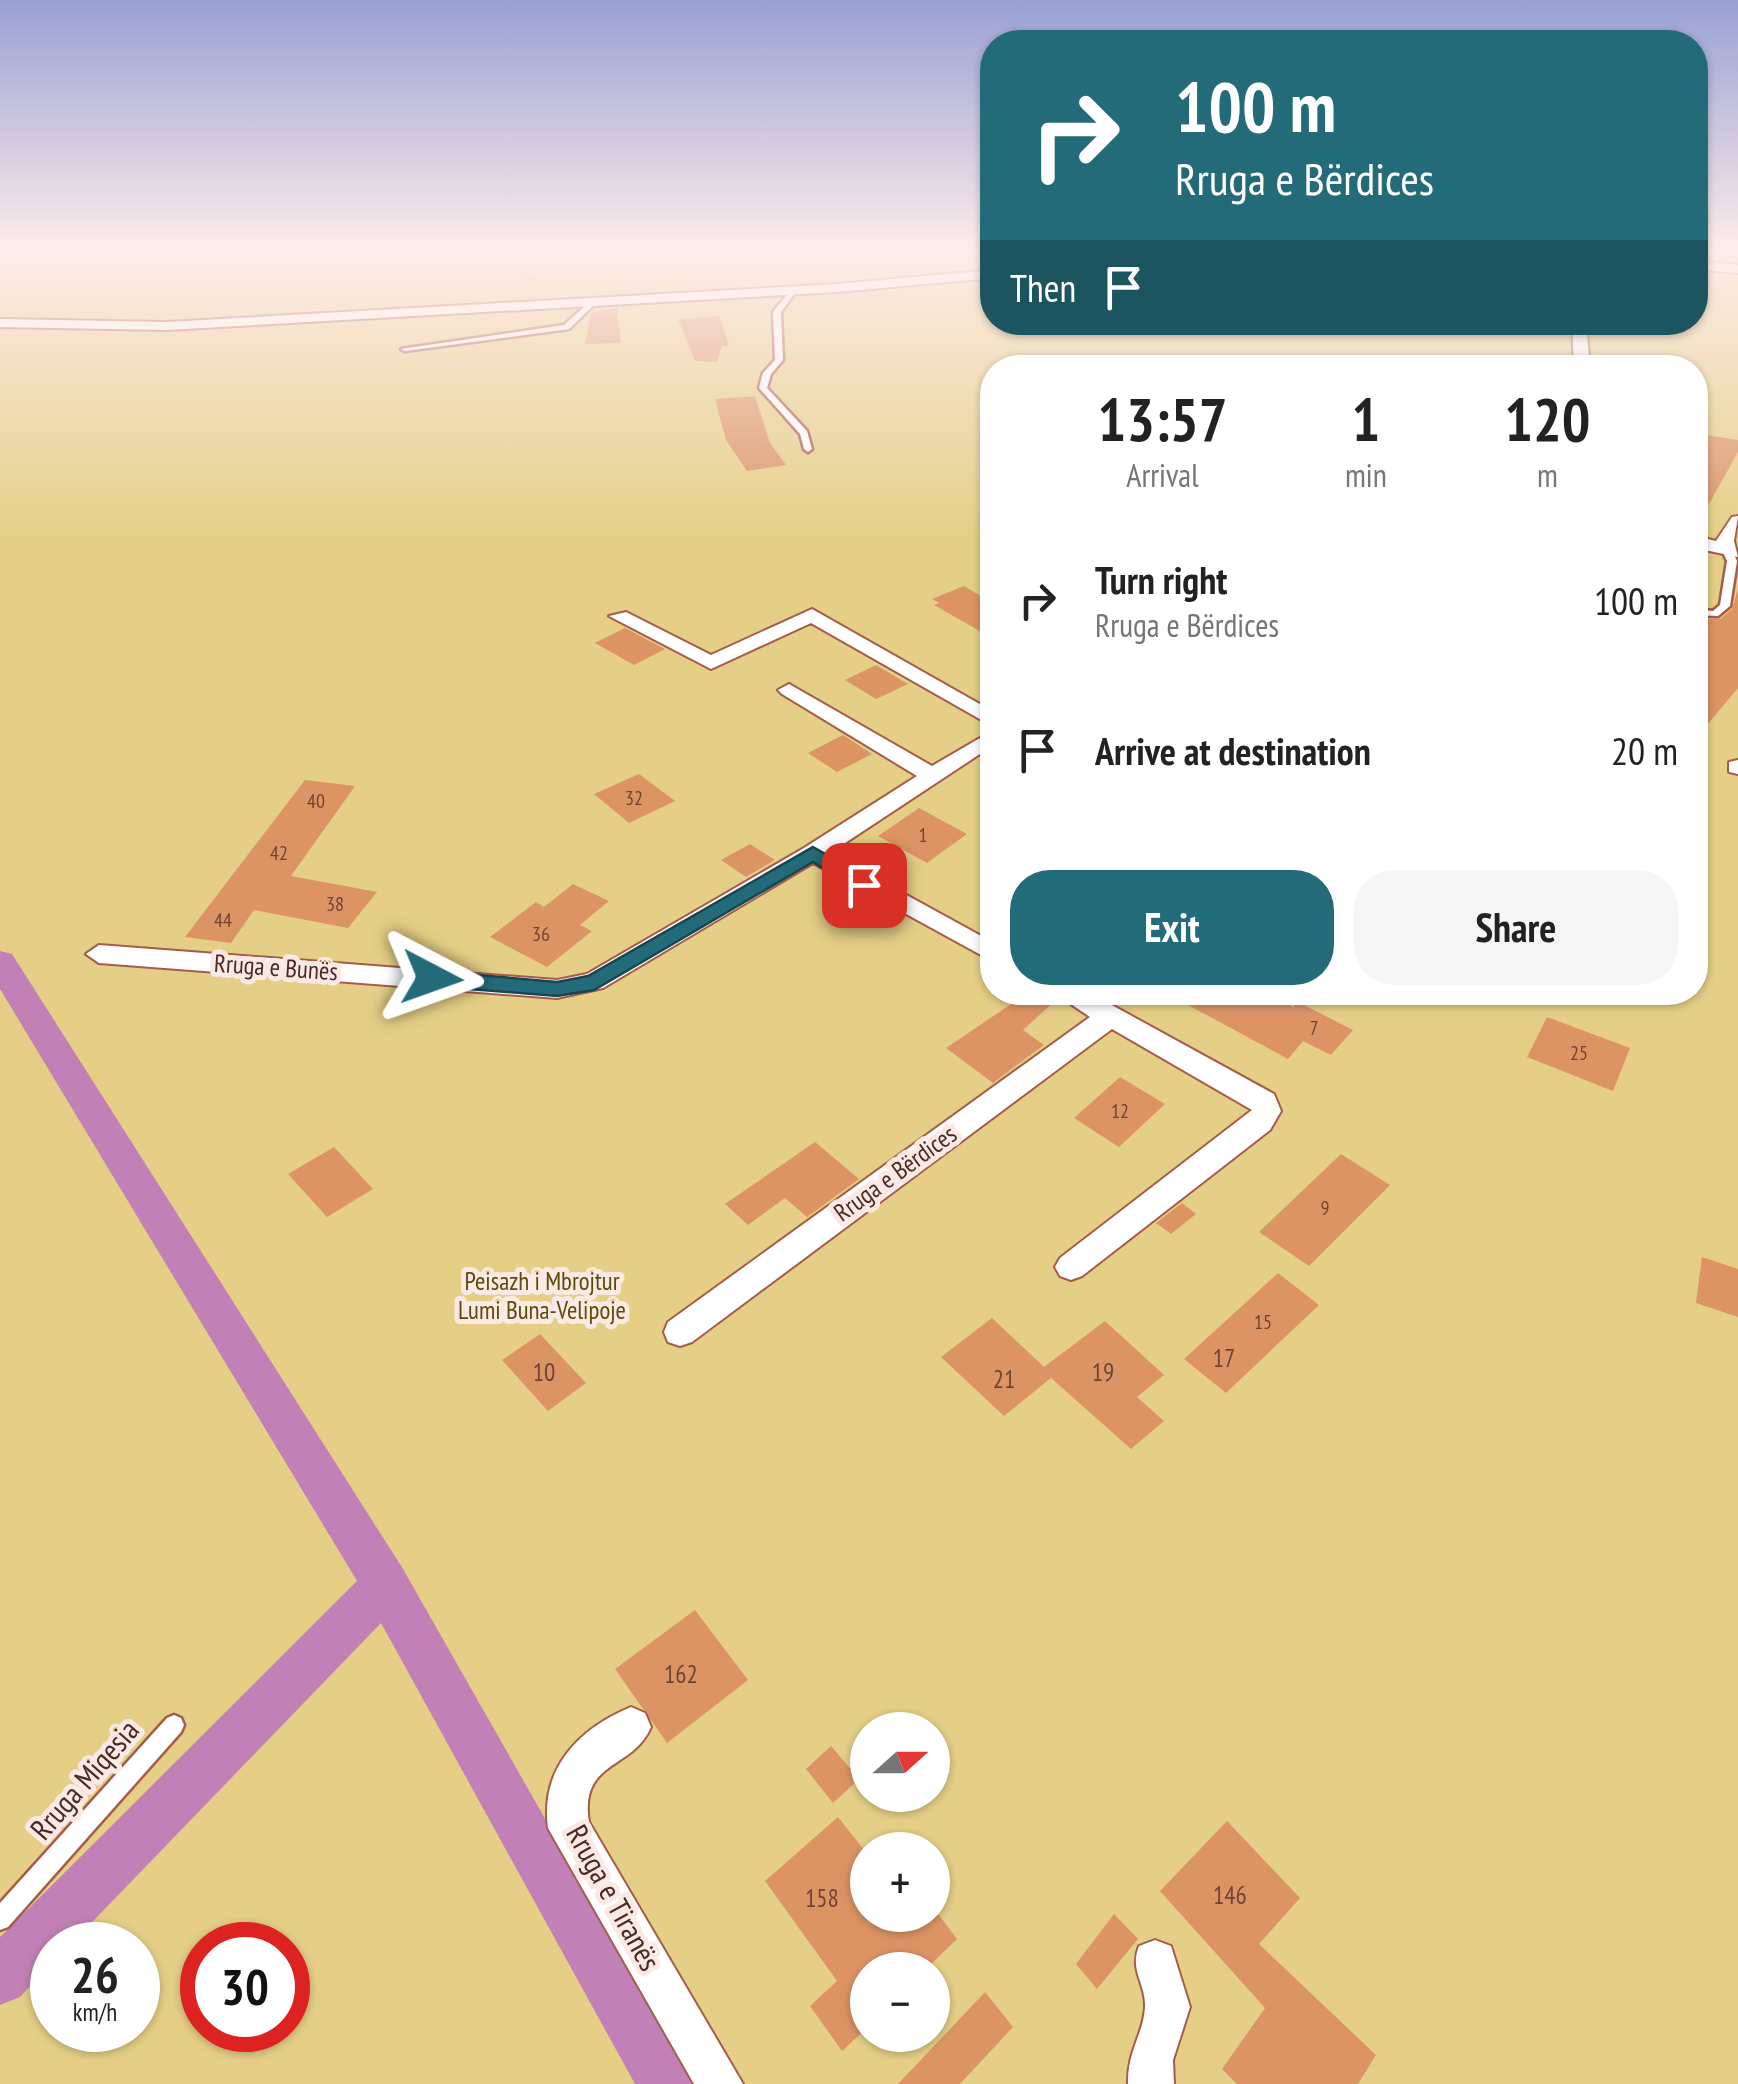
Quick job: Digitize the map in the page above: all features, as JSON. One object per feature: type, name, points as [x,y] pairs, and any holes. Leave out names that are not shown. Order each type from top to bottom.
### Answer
[{"type":"street","points":[[1732,550],[1725,541],[1738,520]]},
{"type":"street","points":[[619,616],[711,663],[812,615],[980,713]]},
{"type":"street","points":[[789,690],[932,775]]},
{"type":"street","name":"Rruga e Bunës","points":[[99,954],[557,989],[594,982],[813,854],[980,745]]},
{"type":"street","points":[[813,854],[980,946]]},
{"type":"street","points":[[1070,1267],[1260,1122],[1266,1112],[1264,1100],[1090,1005]]},
{"type":"street","name":"Rruga e Bërdices","points":[[680,1332],[1111,1016]]},
{"type":"street","name":"Rruga e Tiranës","points":[[631,1727],[581,1764],[566,1785],[563,1802],[569,1828],[720,2084]]},
{"type":"street","points":[[1151,2084],[1150,2060],[1168,2007],[1155,1962]]},
{"type":"lane","points":[[405,349],[418,347]]},
{"type":"lane","points":[[778,347],[779,360],[764,380],[764,388],[804,433],[808,448]]},
{"type":"lane","points":[[1708,613],[1716,614],[1727,602],[1732,550]]},
{"type":"lane","name":"Rruga Miqesia","points":[[0,1919],[174,1725]]},
{"type":"green space","name":"Peisazh i Mbrojtur Lumi Buna-Velipoje","points":[[0,347],[1738,347],[1738,2084],[0,2084]]},
{"type":"building","points":[[689,347],[722,347],[717,362],[695,361]]},
{"type":"building","points":[[755,396],[770,443],[786,465],[747,471],[726,440],[715,399]]},
{"type":"building","points":[[1708,435],[1738,440],[1738,452],[1708,506]]},
{"type":"building","points":[[964,586],[980,596],[980,631],[934,605],[939,603],[932,599]]},
{"type":"building","points":[[1738,589],[1738,688],[1708,724],[1708,619],[1720,619],[1732,609]]},
{"type":"building","points":[[625,628],[665,649],[634,665],[595,643]]},
{"type":"building","points":[[876,665],[908,684],[876,699],[845,680]]},
{"type":"building","points":[[843,735],[872,754],[837,772],[808,753]]},
{"type":"building","points":[[639,774],[675,801],[629,823],[594,794]]},
{"type":"building","points":[[305,780],[355,786],[291,876],[377,892],[348,928],[254,910],[231,943],[185,937]]},
{"type":"building","points":[[919,808],[967,834],[927,863],[878,836]]},
{"type":"building","points":[[750,844],[775,860],[746,877],[721,860]]},
{"type":"building","points":[[573,884],[609,901],[580,925],[592,931],[547,967],[490,937],[536,902],[544,907]]},
{"type":"building","points":[[1010,1005],[1050,1005],[1023,1030],[1044,1045],[993,1083],[946,1048]]},
{"type":"building","points":[[1188,1005],[1304,1005],[1353,1030],[1331,1055],[1303,1041],[1288,1059]]},
{"type":"building","points":[[1547,1017],[1630,1048],[1613,1091],[1527,1057]]},
{"type":"building","points":[[1120,1077],[1165,1104],[1119,1147],[1074,1118]]},
{"type":"building","points":[[815,1142],[859,1179],[807,1217],[785,1198],[748,1225],[725,1204]]},
{"type":"building","points":[[334,1147],[373,1189],[327,1217],[288,1174]]},
{"type":"building","points":[[1341,1154],[1390,1185],[1309,1266],[1259,1232]]},
{"type":"building","points":[[1182,1203],[1196,1214],[1171,1234],[1156,1223]]},
{"type":"building","points":[[1702,1257],[1738,1269],[1738,1317],[1696,1303]]},
{"type":"building","points":[[1278,1273],[1319,1305],[1226,1393],[1184,1359]]},
{"type":"building","points":[[992,1318],[1044,1367],[1105,1321],[1164,1375],[1137,1397],[1164,1421],[1131,1449],[1051,1378],[1004,1416],[941,1357]]},
{"type":"building","points":[[540,1334],[586,1383],[548,1411],[502,1360]]},
{"type":"building","points":[[695,1610],[748,1680],[667,1743],[615,1669]]},
{"type":"building","points":[[831,1746],[850,1768],[850,1787],[833,1803],[806,1769]]},
{"type":"building","points":[[838,1817],[850,1832],[850,1932],[950,1930],[957,1939],[944,1952],[850,1952],[850,2044],[842,2051],[810,2006],[837,1981],[765,1881]]},
{"type":"building","points":[[1227,1821],[1300,1898],[1259,1944],[1376,2055],[1358,2084],[1237,2084],[1222,2069],[1265,2008],[1160,1891]]},
{"type":"building","points":[[1114,1914],[1138,1939],[1097,1989],[1076,1964]]},
{"type":"building","points":[[985,1992],[1013,2027],[960,2084],[898,2084],[928,2052],[950,2052],[950,2029]]},
{"type":"waterway","points":[[0,962],[386,1585]]},
{"type":"waterway","points":[[0,1977],[386,1585]]},
{"type":"waterway","points":[[386,1585],[667,2084]]},
{"type":"route","points":[[432,978],[557,989],[594,982],[813,854],[864,885]]}]
